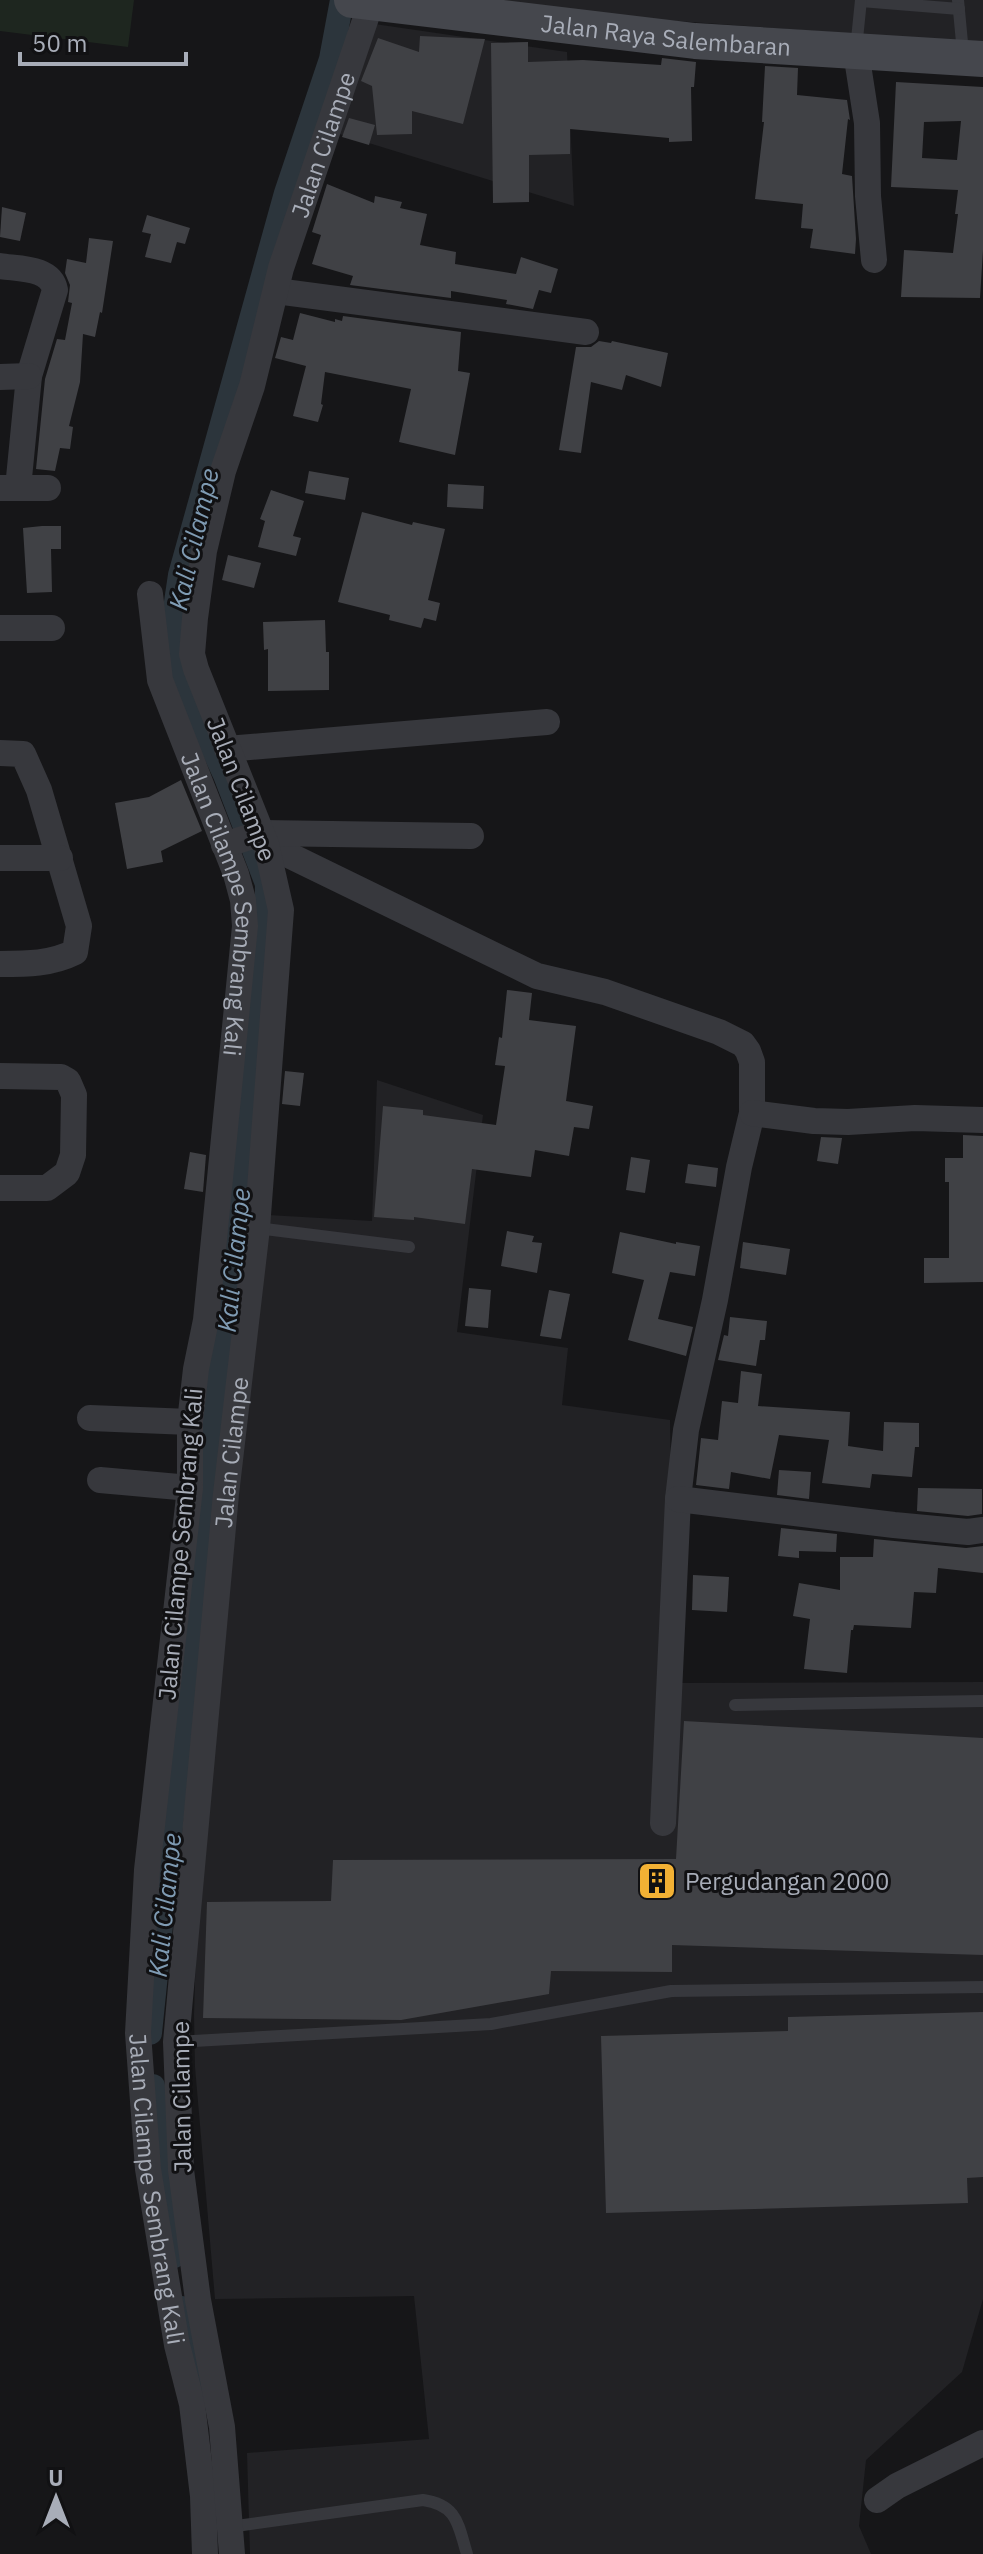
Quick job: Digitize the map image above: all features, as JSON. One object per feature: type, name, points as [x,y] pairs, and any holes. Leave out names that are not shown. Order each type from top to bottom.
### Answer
[{"type":"main road","name":"Jalan Raya Salembaran","points":[[368,2],[695,41],[973,58]]},
{"type":"street","name":"Jalan Cilampe","points":[[232,2554],[192,2343],[198,2300],[181,2170],[176,2042],[226,1494],[257,1228],[281,910],[264,838],[196,669],[192,642],[204,551],[223,471],[252,386],[281,268],[368,2]]},
{"type":"street","points":[[856,52],[867,123],[868,196],[874,260]]},
{"type":"street","points":[[0,266],[44,274],[54,282],[55,296],[29,376],[9,488],[48,488]]},
{"type":"street","points":[[276,291],[586,332]]},
{"type":"street","points":[[0,377],[29,376]]},
{"type":"street","name":"Jalan Cilampe Sembrang Kali","points":[[150,594],[160,680],[224,845],[243,900],[245,926],[206,1320],[190,1422],[190,1488],[150,1840],[138,2033],[148,2169],[192,2343]]},
{"type":"street","points":[[0,628],[52,628]]},
{"type":"street","points":[[227,749],[547,722]]},
{"type":"street","points":[[0,753],[23,754],[39,790],[79,926],[75,952],[59,960],[0,964]]},
{"type":"street","points":[[224,845],[264,838],[471,836]]},
{"type":"street","points":[[264,838],[537,976],[605,992],[719,1032],[743,1044],[752,1062],[752,1113],[686,1430],[678,1499],[663,1823]]},
{"type":"street","points":[[0,858],[60,858]]},
{"type":"street","points":[[0,1076],[61,1077],[68,1081],[74,1095],[73,1155],[67,1173],[47,1188],[0,1188]]},
{"type":"street","points":[[752,1113],[814,1121],[915,1118],[983,1120]]},
{"type":"street","points":[[90,1418],[190,1422]]},
{"type":"street","points":[[100,1480],[190,1488]]},
{"type":"street","points":[[678,1499],[894,1525],[968,1532],[983,1530]]},
{"type":"street","points":[[877,2500],[897,2486],[983,2443]]},
{"type":"street","points":[[205,2554],[203,2496],[212,2452]]},
{"type":"lane","points":[[856,52],[861,1],[959,4],[973,58]]},
{"type":"lane","points":[[257,1228],[409,1247]]},
{"type":"lane","points":[[735,1705],[983,1701]]},
{"type":"lane","points":[[176,2042],[491,2024],[671,1991],[983,1987]]},
{"type":"lane","points":[[229,2527],[423,2500],[448,2508],[456,2518],[467,2554]]},
{"type":"shaded area","points":[[0,0],[134,0],[128,47],[0,31]]},
{"type":"shaded area","points":[[474,0],[983,0],[983,43],[565,13]]},
{"type":"shaded area","points":[[354,21],[567,52],[574,206],[323,129]]},
{"type":"shaded area","points":[[377,1080],[483,1115],[457,1332],[568,1348],[562,1405],[670,1420],[674,1683],[983,1682],[983,2299],[962,2372],[866,2460],[859,2526],[871,2554],[250,2554],[247,2453],[429,2439],[414,2296],[215,2299],[195,2067],[200,1816],[268,1215],[372,1221]]},
{"type":"building","points":[[420,36],[485,39],[463,124],[412,111],[412,134],[377,135],[372,86],[361,81],[378,38],[419,52]]},
{"type":"building","points":[[528,42],[528,62],[583,60],[661,65],[662,58],[696,62],[694,87],[691,87],[692,141],[669,142],[669,138],[570,129],[570,154],[529,155],[529,202],[493,203],[491,43]]},
{"type":"building","points":[[765,66],[798,68],[797,95],[847,100],[850,120],[842,174],[852,176],[855,254],[810,248],[813,229],[801,228],[803,204],[755,199],[764,122]]},
{"type":"building","points":[[896,82],[983,87],[980,298],[901,297],[904,250],[953,253],[958,190],[891,187]],"holes":[[[961,121],[957,160],[922,158],[924,122]]]},
{"type":"building","points":[[349,118],[375,125],[369,145],[342,137]]},
{"type":"building","points":[[327,184],[374,203],[375,196],[402,202],[400,208],[427,214],[420,245],[456,252],[455,264],[516,274],[521,257],[558,269],[551,293],[539,290],[533,309],[506,304],[507,300],[451,291],[451,298],[350,285],[353,276],[312,264],[321,235],[312,232]]},
{"type":"building","points":[[2,207],[26,213],[20,241],[0,237]]},
{"type":"building","points":[[147,215],[190,228],[185,244],[177,242],[171,263],[145,257],[151,234],[142,232]]},
{"type":"building","points":[[89,238],[113,241],[102,313],[95,337],[83,334],[80,382],[69,426],[73,427],[70,449],[60,448],[55,471],[36,469],[45,379],[57,339],[65,340],[72,303],[68,302],[67,259],[86,263]]},
{"type":"building","points":[[300,313],[335,322],[335,319],[342,321],[343,316],[461,332],[458,371],[470,373],[455,455],[399,442],[411,389],[325,372],[323,405],[318,422],[293,416],[306,366],[275,358],[281,337],[293,340]]},
{"type":"building","points":[[599,341],[668,353],[661,387],[626,375],[622,390],[591,382],[581,453],[559,450],[576,347],[591,347]]},
{"type":"building","points":[[309,471],[349,478],[345,500],[305,493]]},
{"type":"building","points":[[448,484],[484,486],[483,509],[447,507]]},
{"type":"building","points":[[271,490],[304,501],[293,536],[301,538],[296,556],[258,547],[265,521],[260,519]]},
{"type":"building","points":[[362,512],[412,525],[413,522],[445,529],[428,600],[440,603],[436,621],[424,618],[421,628],[389,620],[390,615],[338,602]]},
{"type":"building","points":[[61,526],[61,549],[51,549],[52,592],[27,593],[23,528]]},
{"type":"building","points":[[228,555],[261,563],[254,588],[222,580]]},
{"type":"building","points":[[325,620],[329,690],[268,691],[268,649],[264,650],[263,622]]},
{"type":"building","points":[[181,780],[202,831],[161,851],[163,862],[127,869],[115,803],[149,797]]},
{"type":"building","points":[[507,990],[532,993],[529,1020],[576,1026],[566,1101],[593,1106],[589,1129],[574,1127],[569,1156],[535,1150],[531,1177],[472,1169],[465,1224],[414,1217],[414,1220],[374,1217],[383,1106],[423,1110],[423,1115],[496,1125],[505,1066],[495,1065],[499,1037],[502,1038]]},
{"type":"building","points":[[285,1071],[304,1073],[300,1106],[282,1104]]},
{"type":"building","points":[[963,1135],[983,1136],[983,1282],[924,1283],[924,1258],[949,1258],[949,1182],[945,1182],[945,1158],[963,1158]]},
{"type":"building","points":[[821,1137],[842,1138],[838,1164],[817,1161]]},
{"type":"building","points":[[190,1152],[206,1155],[203,1192],[184,1189]]},
{"type":"building","points":[[631,1157],[650,1160],[645,1193],[626,1190]]},
{"type":"building","points":[[688,1164],[718,1168],[716,1187],[685,1183]]},
{"type":"building","points":[[507,1231],[534,1236],[532,1242],[542,1243],[537,1273],[501,1266]]},
{"type":"building","points":[[620,1232],[700,1246],[695,1276],[670,1272],[658,1319],[693,1327],[686,1356],[628,1340],[644,1280],[612,1273]]},
{"type":"building","points":[[743,1242],[790,1249],[786,1275],[740,1268]]},
{"type":"building","points":[[469,1288],[491,1290],[488,1328],[465,1326]]},
{"type":"building","points":[[549,1290],[570,1294],[561,1339],[540,1336]]},
{"type":"building","points":[[730,1317],[767,1321],[765,1340],[760,1340],[756,1366],[718,1360],[724,1335],[728,1336]]},
{"type":"building","points":[[741,1371],[762,1374],[758,1406],[850,1412],[848,1446],[883,1451],[884,1422],[919,1423],[919,1447],[915,1447],[912,1477],[872,1474],[870,1488],[822,1483],[829,1440],[779,1435],[770,1479],[731,1472],[729,1489],[696,1485],[701,1438],[718,1440],[722,1401],[738,1403]]},
{"type":"building","points":[[779,1470],[811,1472],[809,1499],[777,1495]]},
{"type":"building","points":[[918,1488],[982,1489],[982,1514],[968,1516],[917,1511]]},
{"type":"building","points":[[781,1528],[837,1534],[836,1552],[799,1551],[799,1558],[778,1556]]},
{"type":"building","points":[[874,1539],[966,1548],[983,1546],[983,1573],[938,1568],[936,1593],[914,1592],[911,1628],[854,1625],[847,1673],[804,1669],[810,1619],[793,1616],[799,1583],[840,1590],[840,1557],[873,1557]]},
{"type":"building","points":[[693,1575],[729,1577],[727,1612],[692,1610]]},
{"type":"building","name":"Pergudangan 2000","points":[[684,1721],[983,1738],[983,1955],[672,1945],[672,1972],[551,1971],[549,1994],[401,2020],[203,2018],[207,1902],[331,1901],[333,1860],[676,1859]]},
{"type":"building","points":[[983,2012],[983,2177],[967,2178],[968,2203],[606,2213],[601,2036],[788,2031],[788,2017]]},
{"type":"waterway","name":"Kali Cilampe","points":[[150,2033],[199,1551],[266,958],[267,884],[225,775],[182,682],[171,636],[180,575],[286,193],[331,59],[342,0]]},
{"type":"waterway","name":"Kali Cilampe","points":[[153,2086],[174,2256]]},
{"type":"waterway","name":"Kali Cilampe","points":[[182,2308],[202,2393]]},
{"type":"place","name":"Pergudangan 2000","points":[[657,1881]]}]
